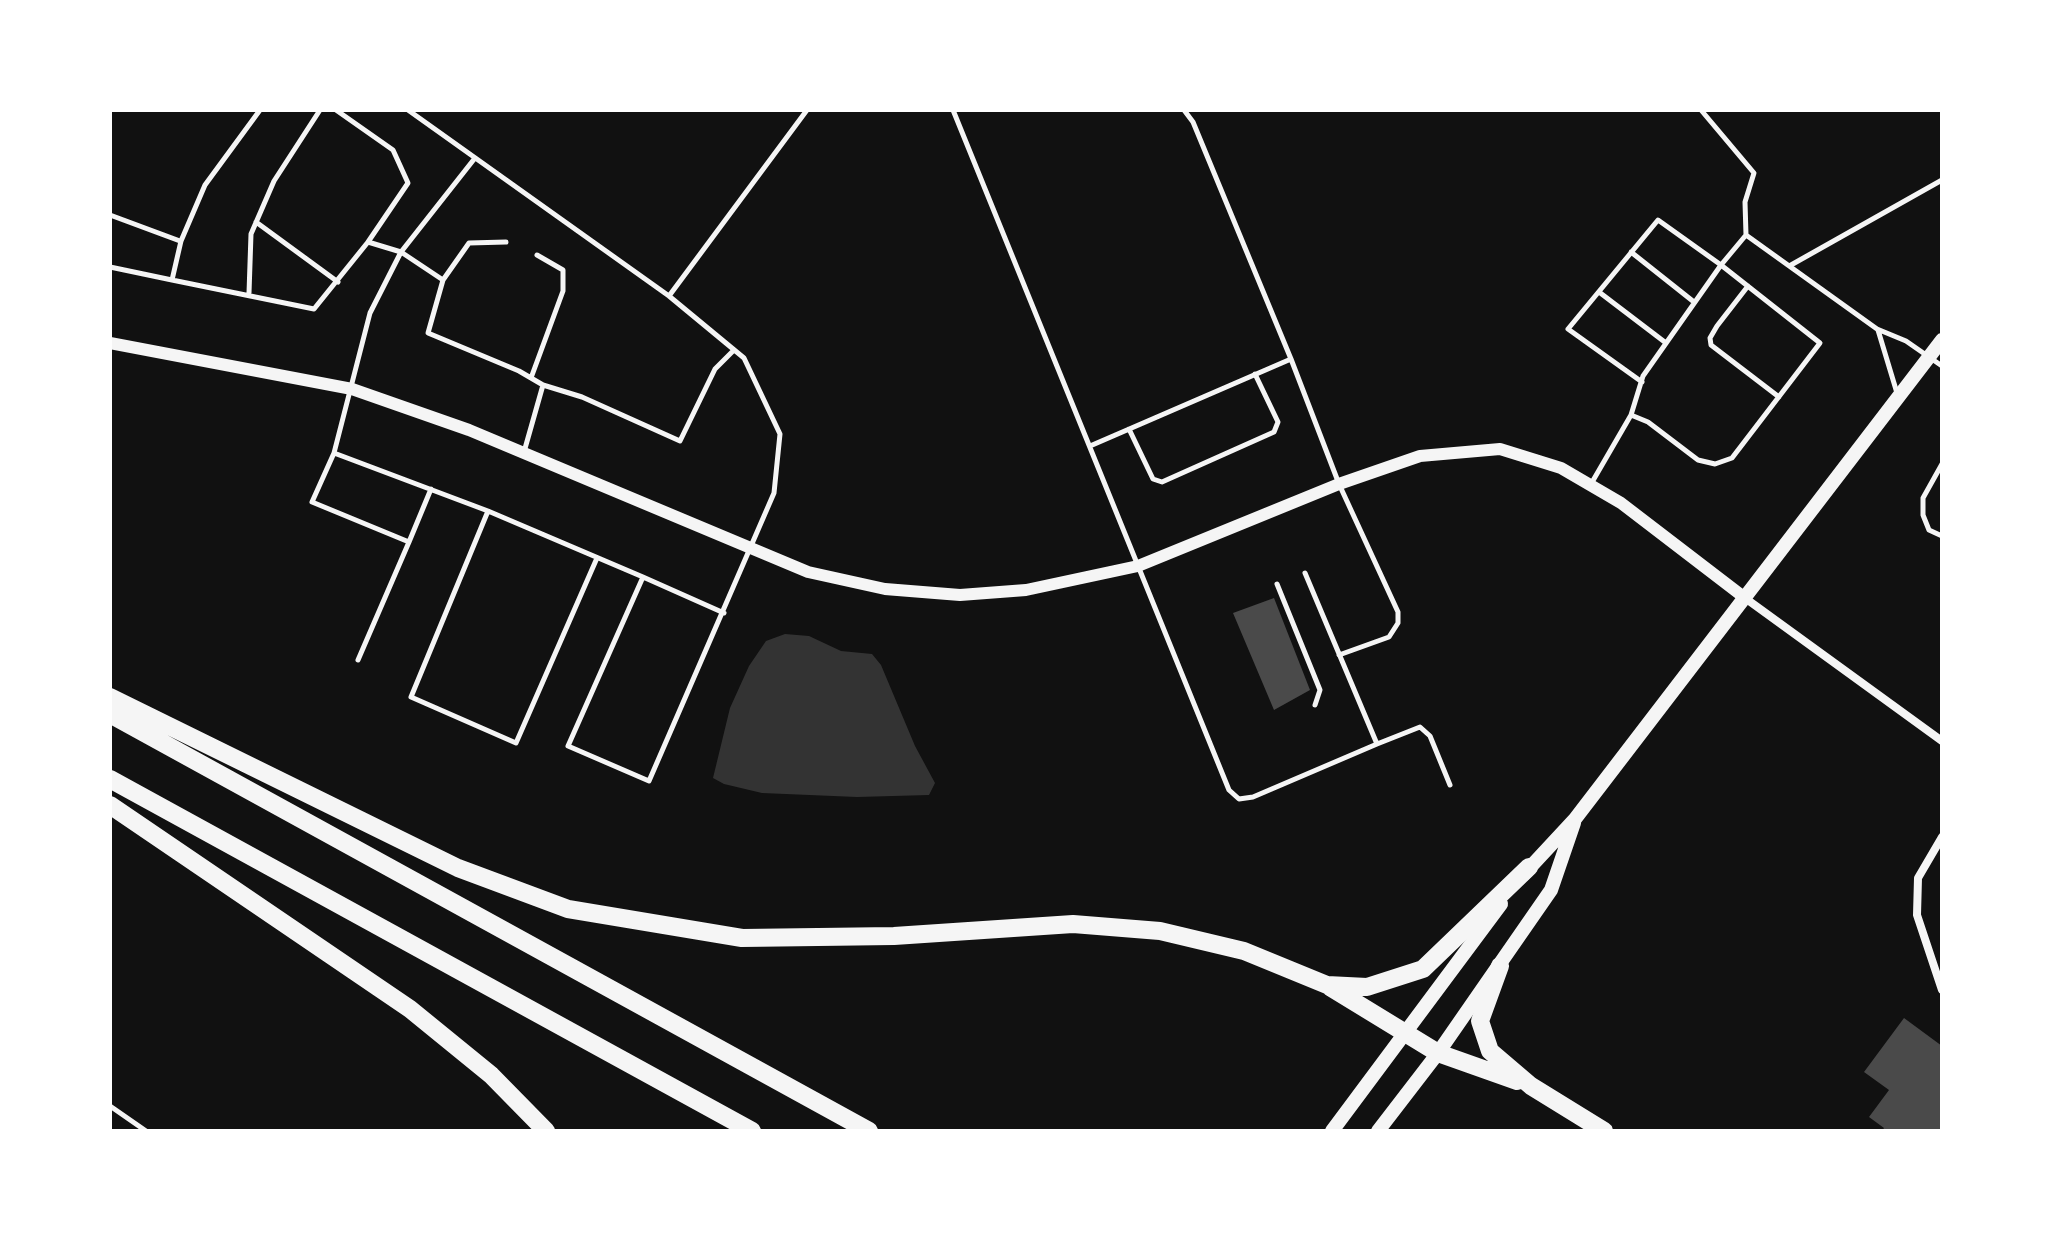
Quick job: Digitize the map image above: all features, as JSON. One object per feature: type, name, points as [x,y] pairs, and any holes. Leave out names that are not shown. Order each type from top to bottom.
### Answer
[{"type":"highway","points":[[110,697],[458,868],[568,909],[742,938],[894,936],[1073,924],[1160,931],[1244,951],[1327,985],[1438,1053],[1531,1086]]},
{"type":"highway","points":[[110,714],[869,1131]]},
{"type":"highway","points":[[110,779],[752,1131]]},
{"type":"highway","points":[[110,805],[410,1009],[491,1075],[546,1131]]},
{"type":"highway","points":[[1327,985],[1367,987],[1423,969],[1529,867]]},
{"type":"highway","points":[[1500,966],[1480,1021],[1490,1051],[1531,1086],[1604,1131]]},
{"type":"main road","points":[[1332,1131],[1529,867],[1575,819],[1942,340]]},
{"type":"main road","points":[[1378,1131],[1438,1053],[1551,890],[1575,819]]},
{"type":"street","points":[[110,343],[352,389],[524,453],[808,572],[870,586],[960,595],[1026,590],[1138,566],[1339,484],[1420,456],[1500,449],[1561,468],[1621,503],[1745,598],[1942,741]]},
{"type":"street","points":[[1942,837],[1918,878],[1917,915],[1939,971],[1942,990]]},
{"type":"lane","points":[[172,280],[181,241],[205,185],[260,110]]},
{"type":"lane","points":[[249,293],[251,234],[274,181],[320,110]]},
{"type":"lane","points":[[110,267],[249,293],[314,309],[368,242],[408,183],[393,150],[336,110]]},
{"type":"lane","points":[[408,110],[669,296],[744,358],[780,434],[774,493],[649,781],[568,746],[643,577]]},
{"type":"lane","points":[[669,296],[807,110]]},
{"type":"lane","points":[[953,110],[1229,790],[1239,799],[1253,797],[1420,727],[1430,736],[1450,785]]},
{"type":"lane","points":[[1184,110],[1193,122],[1339,484],[1391,592],[1399,617],[1389,637],[1339,655]]},
{"type":"lane","points":[[1591,485],[1631,415],[1642,382],[1666,343],[1746,235],[1745,202],[1754,173],[1701,110]]},
{"type":"lane","points":[[409,542],[312,502],[334,453],[370,313],[401,252],[475,158]]},
{"type":"lane","points":[[1791,265],[1942,180]]},
{"type":"lane","points":[[110,215],[181,241]]},
{"type":"lane","points":[[1631,415],[1648,422],[1698,460],[1715,464],[1732,458],[1820,343],[1658,220],[1568,329],[1642,382]]},
{"type":"lane","points":[[256,222],[338,282]]},
{"type":"lane","points":[[1746,235],[1877,329],[1930,355],[1942,366]]},
{"type":"lane","points":[[368,242],[401,252],[443,280]]},
{"type":"lane","points":[[506,242],[469,243],[443,280],[428,333],[543,385],[582,397],[680,441],[715,369],[734,350]]},
{"type":"lane","points":[[1631,252],[1694,302]]},
{"type":"lane","points":[[531,378],[563,291],[563,270],[537,255]]},
{"type":"lane","points":[[1748,286],[1717,326],[1710,338],[1711,345],[1779,397]]},
{"type":"lane","points":[[1599,292],[1666,343]]},
{"type":"lane","points":[[1877,329],[1898,395]]},
{"type":"lane","points":[[1090,446],[1291,359]]},
{"type":"lane","points":[[1129,429],[1153,479],[1162,482],[1274,432],[1278,422],[1255,374]]},
{"type":"lane","points":[[524,453],[543,385]]},
{"type":"lane","points":[[334,453],[488,511],[724,613]]},
{"type":"lane","points":[[1942,464],[1930,480],[1923,498],[1923,515],[1929,530],[1942,536]]},
{"type":"lane","points":[[358,660],[431,489]]},
{"type":"lane","points":[[488,511],[411,697],[516,743],[597,558]]},
{"type":"lane","points":[[1305,573],[1377,744]]},
{"type":"lane","points":[[1277,584],[1320,690],[1315,705]]},
{"type":"lane","points":[[110,1106],[146,1131]]},
{"type":"shaded area","points":[[785,634],[809,636],[841,651],[872,654],[881,665],[915,746],[935,783],[929,795],[857,797],[762,793],[724,784],[713,778],[730,708],[749,666],[766,641]]},
{"type":"building","points":[[1274,598],[1310,690],[1274,710],[1233,613]]},
{"type":"building","points":[[1904,1018],[1942,1046],[1942,1131],[1882,1131],[1884,1128],[1869,1117],[1889,1090],[1864,1072]]}]
